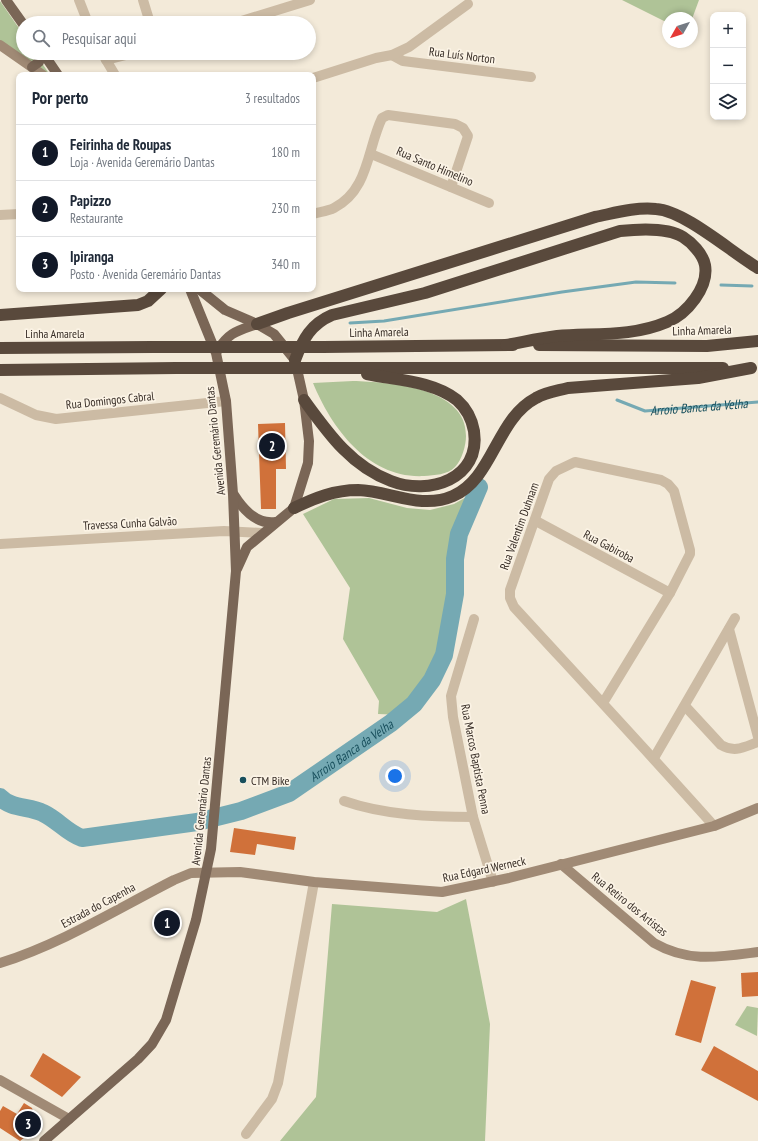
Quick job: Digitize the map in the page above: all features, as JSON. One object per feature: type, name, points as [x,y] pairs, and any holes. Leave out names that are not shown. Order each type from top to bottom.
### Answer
[{"type":"highway","points":[[257,324],[595,217],[625,211],[657,209],[687,220],[758,268]]},
{"type":"highway","points":[[295,360],[310,329],[326,317],[425,293],[620,231],[650,228],[682,236],[698,251],[705,265],[703,281],[696,298],[686,310],[669,322],[639,332],[556,336],[506,344]]},
{"type":"highway","points":[[0,315],[138,305],[148,301],[158,292]]},
{"type":"highway","name":"Linha Amarela","points":[[0,348],[323,347],[506,344],[707,346],[758,341]]},
{"type":"highway","points":[[0,370],[176,368],[338,369],[754,367]]},
{"type":"highway","points":[[294,508],[325,494],[341,491],[359,490],[405,500],[426,501],[441,500],[454,496],[471,483],[480,472],[506,425],[516,414],[532,400],[548,393],[568,388],[698,378],[754,367]]},
{"type":"highway","points":[[304,400],[331,438],[342,449],[357,462],[392,482],[419,486],[440,484],[452,480],[462,472],[474,450],[474,436],[472,423],[466,410],[457,400],[427,386],[338,369]]},
{"type":"main road","points":[[6,0],[17,16]]},
{"type":"main road","points":[[32,67],[40,60]]},
{"type":"main road","points":[[47,60],[56,72]]},
{"type":"main road","name":"Avenida Geremário Dantas","points":[[44,1141],[138,1060],[161,1032],[196,920],[212,849],[236,571],[235,532],[226,401],[216,353],[191,292]]},
{"type":"main road","points":[[203,292],[225,310],[257,324],[274,334],[295,360],[304,400],[309,441],[308,463],[294,508]]},
{"type":"main road","points":[[216,353],[226,338],[233,332],[257,324]]},
{"type":"main road","points":[[233,494],[240,505],[255,518],[268,523],[276,522]]},
{"type":"main road","name":"Avenida Geremário Dantas","points":[[236,571],[247,547],[294,508]]},
{"type":"street","points":[[79,0],[85,16]]},
{"type":"street","points":[[143,0],[148,16]]},
{"type":"street","points":[[258,16],[310,0]]},
{"type":"street","name":"Rua Luís Norton","points":[[316,77],[376,58],[392,55],[409,47],[468,4]]},
{"type":"street","points":[[0,45],[16,56]]},
{"type":"street","name":"Rua Luís Norton","points":[[392,55],[403,61],[531,77]]},
{"type":"street","points":[[22,60],[39,72]]},
{"type":"street","points":[[106,60],[113,72]]},
{"type":"street","points":[[316,213],[333,209],[346,200],[358,187],[371,154],[379,125],[382,118],[388,115],[455,124],[463,128],[468,136],[451,187]]},
{"type":"street","name":"Rua Santo Himelino","points":[[371,154],[489,203]]},
{"type":"street","points":[[0,215],[16,214]]},
{"type":"street","name":"Rua Domingos Cabral","points":[[0,398],[36,415],[56,419],[226,401]]},
{"type":"street","name":"Rua Valentim Duhnam","points":[[603,703],[670,593],[690,554],[690,550],[674,491],[668,484],[660,480],[575,462],[556,471],[550,479],[510,590],[510,598],[514,607],[603,703],[654,758],[714,826]]},
{"type":"street","name":"Rua Gabiroba","points":[[536,521],[670,593]]},
{"type":"street","name":"Travessa Cunha Galvão","points":[[0,544],[224,531],[262,533]]},
{"type":"street","points":[[654,758],[735,618]]},
{"type":"street","name":"Rua Marcos Baptista Penna","points":[[474,619],[451,696],[452,717],[473,817],[493,882]]},
{"type":"street","points":[[729,629],[758,737]]},
{"type":"street","points":[[685,706],[722,745],[729,749],[735,750],[758,742]]},
{"type":"street","points":[[344,801],[365,808],[445,817],[473,817]]},
{"type":"street","name":"Rua Edgard Werneck","points":[[207,872],[240,872],[314,882],[442,892],[493,882],[714,826],[758,808]]},
{"type":"street","name":"Rua Retiro dos Artistas","points":[[561,864],[654,943],[670,952],[687,956],[705,957],[758,952]]},
{"type":"street","name":"Estrada do Capenha","points":[[0,963],[18,958],[67,936],[174,880],[190,873],[207,872]]},
{"type":"street","points":[[246,1134],[272,1099],[278,1084],[314,882]]},
{"type":"street","points":[[0,1080],[69,1120]]},
{"type":"green space","points":[[622,0],[699,0],[695,12],[662,12],[662,20]]},
{"type":"green space","points":[[0,1],[16,24],[16,55],[0,44]]},
{"type":"green space","points":[[23,60],[40,60],[48,72],[37,70]]},
{"type":"green space","points":[[353,381],[386,383],[423,390],[440,397],[454,407],[463,420],[466,436],[463,452],[455,467],[452,470],[437,475],[404,475],[386,469],[370,460],[355,448],[331,417],[313,383]]},
{"type":"green space","points":[[470,495],[441,663],[404,715],[378,714],[379,701],[343,639],[350,588],[303,514],[334,499],[369,498],[407,508],[430,510],[454,504]]},
{"type":"green space","points":[[466,899],[490,1024],[485,1141],[280,1141],[316,1097],[332,904],[437,912]]},
{"type":"green space","points":[[747,1006],[758,1008],[757,1036],[735,1025]]},
{"type":"building","points":[[285,423],[286,469],[276,469],[276,509],[261,509],[258,424]]},
{"type":"building","points":[[234,828],[296,837],[294,850],[257,844],[255,855],[230,852]]},
{"type":"building","points":[[758,972],[758,996],[742,997],[741,973]]},
{"type":"building","points":[[691,980],[716,987],[701,1043],[675,1035]]},
{"type":"building","points":[[714,1046],[758,1071],[758,1101],[701,1070]]},
{"type":"building","points":[[43,1053],[81,1077],[62,1097],[30,1076]]},
{"type":"building","points":[[24,1103],[32,1108],[38,1127],[20,1141],[0,1128],[0,1111],[3,1106],[17,1114]]},
{"type":"waterway","points":[[350,323],[384,321],[562,292],[636,282],[675,283]]},
{"type":"waterway","points":[[721,285],[752,286]]},
{"type":"waterway","name":"Arroio Banca da Velha","points":[[617,400],[645,411],[758,402]]},
{"type":"waterway","name":"Arroio Banca da Velha","points":[[0,797],[9,804],[43,813],[82,838],[197,822],[241,811],[289,793],[391,723],[414,704],[432,680],[444,655],[455,594],[455,559],[459,534],[479,487]]},
{"type":"place","name":"Papizzo","points":[[272,446]]},
{"type":"place","name":"CTM Bike","points":[[243,780]]},
{"type":"place","name":"Feirinha de Roupas","points":[[167,923]]},
{"type":"place","name":"Ipiranga","points":[[28,1124]]}]
